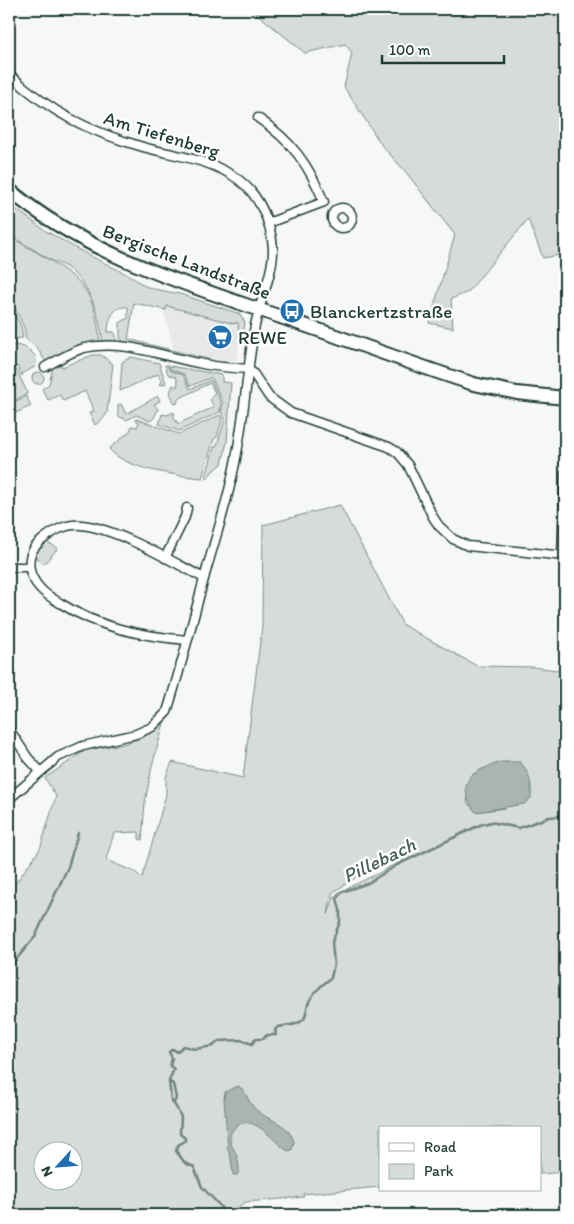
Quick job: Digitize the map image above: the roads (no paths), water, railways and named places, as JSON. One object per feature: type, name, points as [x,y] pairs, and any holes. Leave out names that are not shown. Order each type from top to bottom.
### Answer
[{"type":"main road","name":"Bergische Landstraße","points":[[9,190],[59,226],[104,250],[175,280],[474,384],[517,393],[565,398]]},
{"type":"street","name":"Am Tiefenberg","points":[[9,74],[45,105],[83,126],[114,138],[198,160],[230,174],[240,181],[262,209],[268,223],[272,248],[272,262],[258,309]]},
{"type":"street","points":[[258,118],[281,135],[300,157],[314,178],[324,202],[335,212]]},
{"type":"street","points":[[268,223],[324,202]]},
{"type":"street","points":[[9,800],[58,757],[82,746],[136,734],[152,727],[167,712],[235,468],[258,309]]},
{"type":"street","points":[[45,367],[84,348],[102,346],[130,348],[197,363],[248,369],[253,373],[269,397],[291,413],[397,452],[408,465],[436,521],[453,538],[468,546],[564,556],[565,473]]},
{"type":"street","points":[[165,558],[185,517],[187,508]]},
{"type":"street","points":[[187,640],[127,632],[95,622],[45,594],[33,578],[29,567],[29,560],[34,547],[57,529],[77,524],[120,536],[204,578]]},
{"type":"street","points":[[11,567],[29,567]]},
{"type":"street","points":[[9,729],[28,758],[40,771]]},
{"type":"waterway","name":"Pillebach","points":[[221,1215],[221,1207],[202,1187],[194,1167],[185,1163],[176,1151],[178,1145],[185,1141],[185,1138],[180,1134],[181,1117],[171,1100],[169,1081],[174,1069],[170,1066],[172,1058],[169,1052],[173,1049],[177,1052],[183,1046],[195,1049],[213,1046],[219,1041],[241,1040],[252,1044],[255,1039],[263,1039],[267,1035],[276,1035],[275,1030],[278,1027],[295,1024],[304,1019],[312,996],[331,978],[334,964],[332,942],[340,922],[337,898],[342,892],[368,883],[397,865],[480,825],[491,822],[519,828],[549,817],[565,816]]},
{"type":"waterway","points":[[9,968],[35,937],[68,867],[78,833]]},
{"type":"waterway","name":"Pillebach","points":[[170,1082],[173,1084],[176,1098],[174,1103]]},
{"type":"place","name":"Blanckertzstraße","points":[[292,311]]},
{"type":"place","name":"REWE","points":[[220,337]]}]
